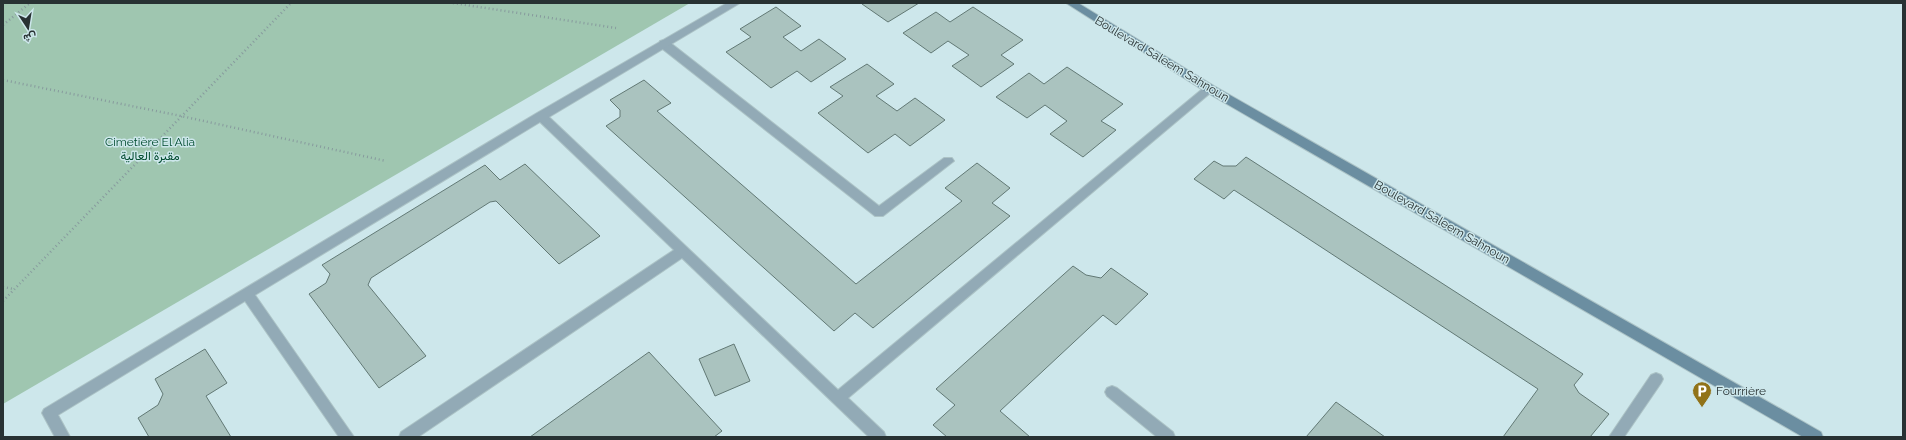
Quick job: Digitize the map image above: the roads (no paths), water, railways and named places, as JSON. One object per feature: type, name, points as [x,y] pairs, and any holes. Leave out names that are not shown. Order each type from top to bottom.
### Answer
[{"type":"street","points":[[63,437],[49,413],[541,116],[735,3]]},
{"type":"street","name":"Boulevard Saleem Sahnoun","points":[[1070,3],[1210,89],[1816,437]]},
{"type":"street","points":[[664,44],[879,213],[948,161]]},
{"type":"street","points":[[838,398],[1210,89]]},
{"type":"street","points":[[541,116],[879,437]]},
{"type":"street","points":[[406,437],[683,251]]},
{"type":"street","points":[[247,294],[348,437]]},
{"type":"street","points":[[1616,437],[1656,379]]},
{"type":"street","points":[[1112,392],[1168,437]]},
{"type":"place","name":"Fourrière","points":[[1702,408]]},
{"type":"park label","name":"Cimetière El Alia مقبرة العالية","points":[[150,149]]}]
